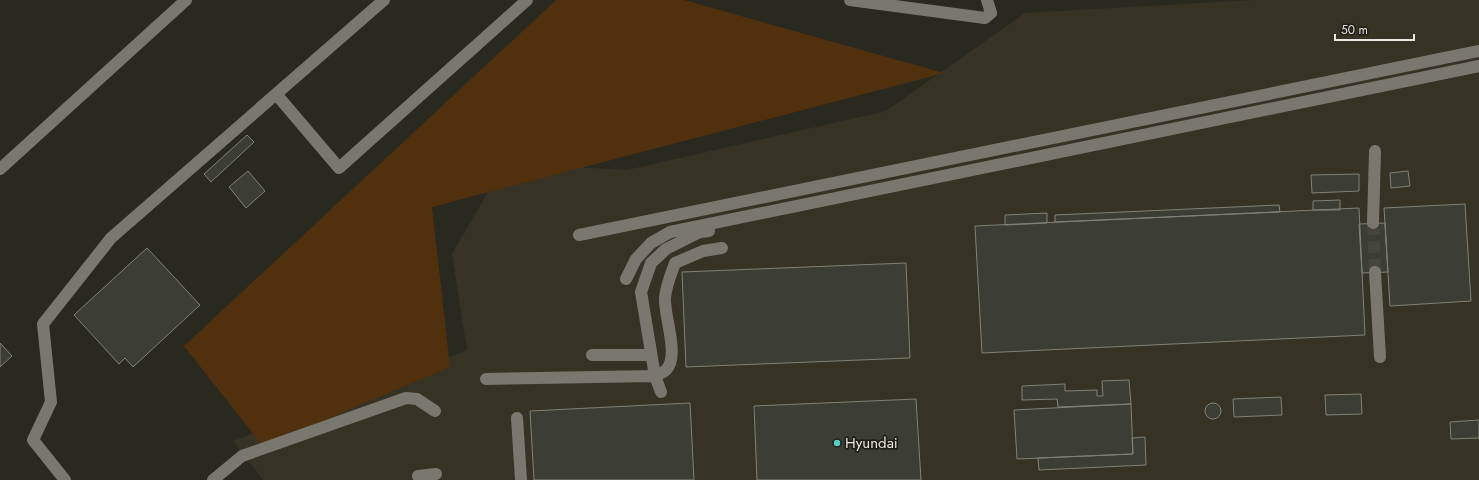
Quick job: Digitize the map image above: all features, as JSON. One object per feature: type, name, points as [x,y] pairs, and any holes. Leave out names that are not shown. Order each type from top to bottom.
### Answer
[{"type":"lane","points":[[0,169],[186,0]]},
{"type":"lane","points":[[65,480],[33,440],[51,402],[43,324],[111,238],[384,0]]},
{"type":"lane","points":[[276,94],[339,168],[527,0]]},
{"type":"lane","points":[[850,0],[985,18],[991,13],[987,0]]},
{"type":"lane","points":[[579,235],[1479,50]]},
{"type":"lane","points":[[626,279],[636,259],[651,243],[670,232],[1479,66]]},
{"type":"lane","points":[[1451,72],[1479,76]]},
{"type":"lane","points":[[1373,223],[1374,151]]},
{"type":"lane","points":[[661,392],[655,376],[641,292],[651,263],[666,248],[700,232],[749,223],[767,218],[787,208]]},
{"type":"lane","points":[[486,379],[655,376],[665,371],[671,361],[671,347],[665,299],[669,279],[675,263],[703,251],[722,248]]},
{"type":"lane","points":[[1375,272],[1380,357]]},
{"type":"lane","points":[[592,355],[651,355]]},
{"type":"lane","points":[[213,480],[242,456],[406,398],[417,399],[435,411]]},
{"type":"lane","points":[[517,418],[521,480]]},
{"type":"lane","points":[[418,476],[436,474]]},
{"type":"shaded area","points":[[556,0],[684,0],[944,73],[432,207],[450,367],[263,446],[184,346]]},
{"type":"shaded area","points":[[1254,0],[1479,0],[1479,480],[263,480],[233,441],[467,350],[452,254],[488,192],[555,166],[627,170],[886,111],[1025,13]]},
{"type":"building","points":[[247,135],[254,142],[211,182],[204,174]]},
{"type":"building","points":[[248,171],[265,191],[246,208],[229,187]]},
{"type":"building","points":[[1408,171],[1410,186],[1391,188],[1390,173]]},
{"type":"building","points":[[1359,174],[1359,191],[1312,193],[1311,175]]},
{"type":"building","points":[[1340,200],[1340,210],[1313,210],[1313,201]]},
{"type":"building","points":[[1465,204],[1471,301],[1390,306],[1384,208]]},
{"type":"building","points":[[1279,205],[1280,212],[1055,222],[1055,215]]},
{"type":"building","points":[[1359,208],[1365,335],[982,353],[975,226]]},
{"type":"building","points":[[1047,213],[1047,223],[1005,225],[1005,215]]},
{"type":"building","points":[[1385,223],[1388,272],[1362,273],[1359,224]]},
{"type":"building","points":[[147,248],[200,305],[133,367],[125,358],[119,364],[74,315]]},
{"type":"building","points":[[906,263],[910,358],[686,367],[682,272]]},
{"type":"building","points":[[0,343],[12,356],[0,367]]},
{"type":"building","points":[[1129,380],[1131,404],[1058,407],[1057,399],[1022,400],[1022,386],[1065,384],[1065,391],[1097,390],[1097,396],[1103,396],[1102,381]]},
{"type":"building","points":[[1361,394],[1362,414],[1326,415],[1325,395]]},
{"type":"building","points":[[1281,397],[1282,415],[1234,417],[1233,399]]},
{"type":"building","name":"Hyundai","points":[[916,399],[921,480],[757,480],[754,406]]},
{"type":"building","points":[[690,403],[694,480],[534,480],[530,411]]},
{"type":"building","points":[[1213,403],[1219,405],[1221,411],[1219,417],[1213,419],[1207,417],[1205,411],[1207,405]]},
{"type":"building","points":[[1131,404],[1133,454],[1017,459],[1014,410]]},
{"type":"building","points":[[1479,420],[1479,438],[1451,439],[1450,422]]},
{"type":"building","points":[[1145,437],[1146,465],[1039,470],[1038,458],[1133,454],[1132,438]]},
{"type":"tunnel","points":[[1373,223],[1375,272]]},
{"type":"place","name":"Hyundai","points":[[837,443]]}]
